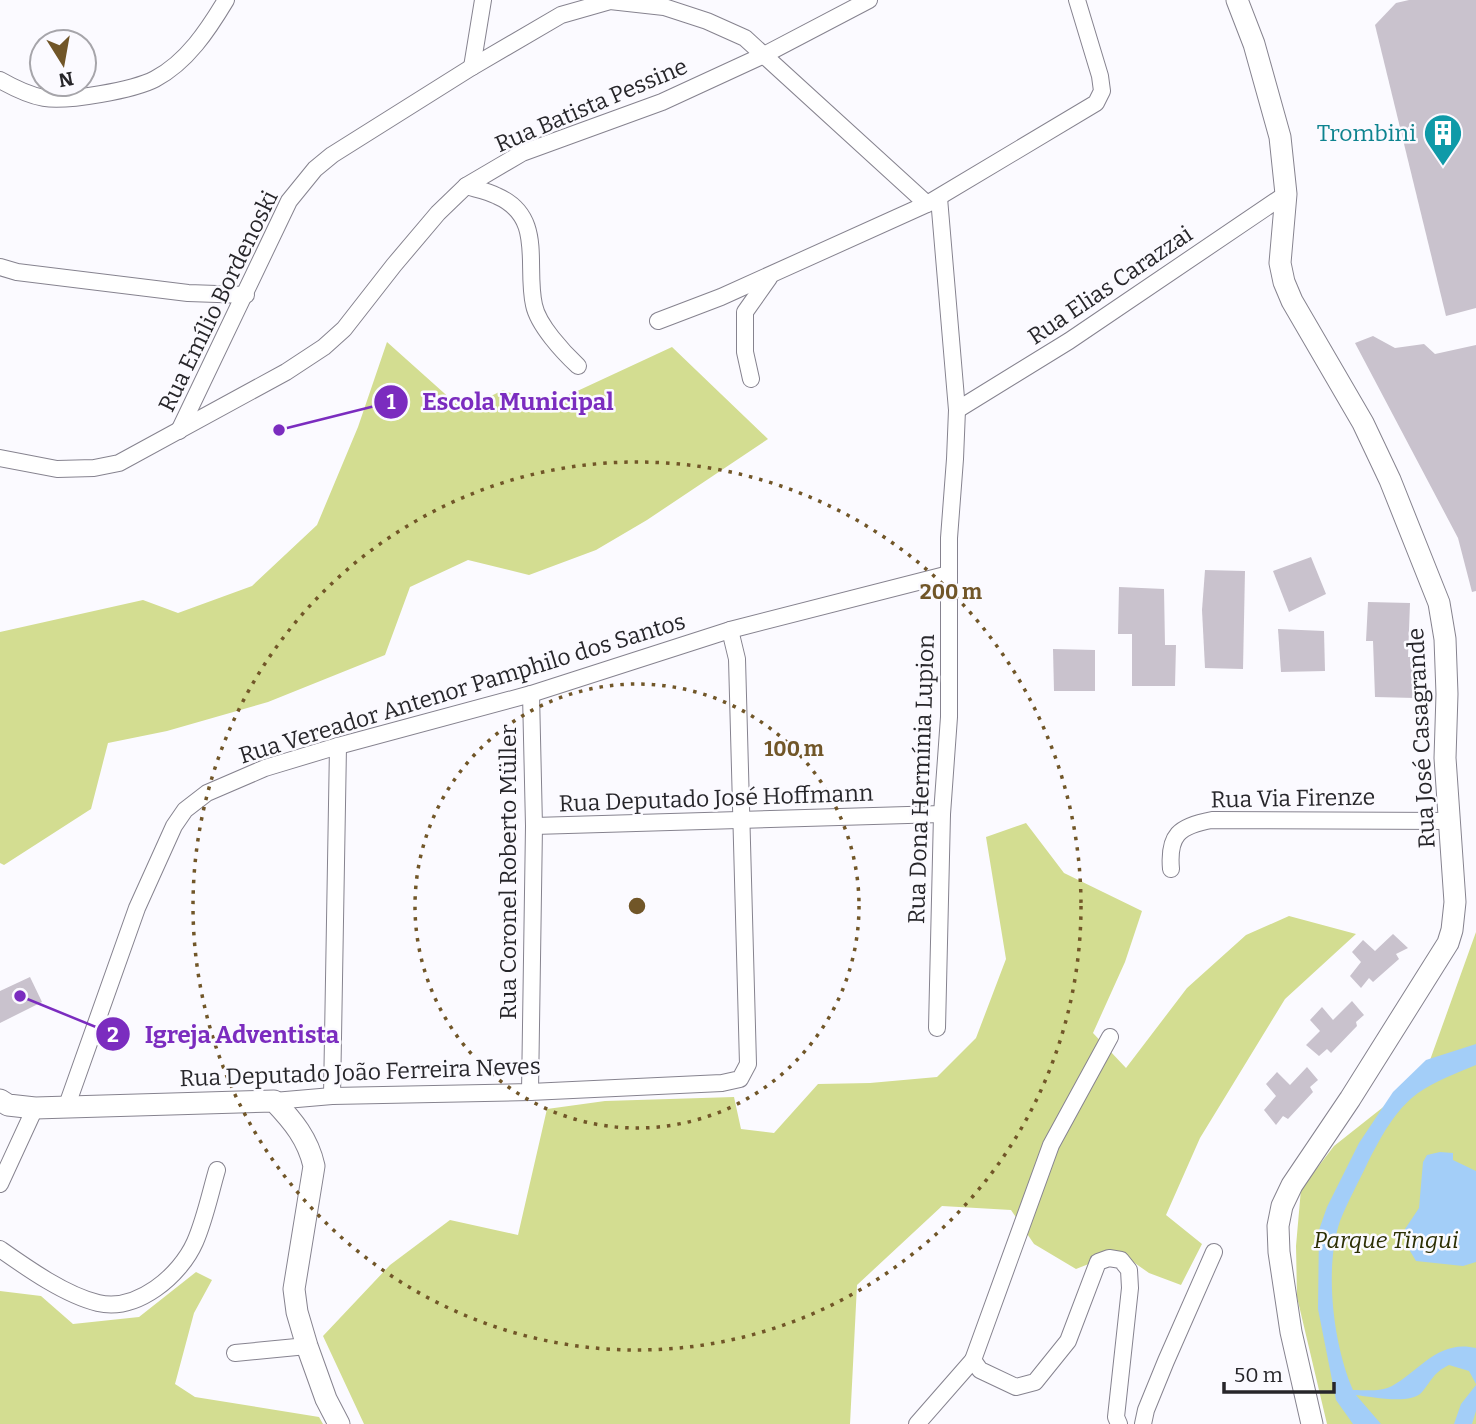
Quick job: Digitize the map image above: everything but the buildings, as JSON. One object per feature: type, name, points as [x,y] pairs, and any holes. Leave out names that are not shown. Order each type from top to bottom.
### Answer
[{"type":"street","points":[[0,80],[18,91],[47,99],[102,93],[155,79],[181,59],[207,32],[226,0]]},
{"type":"street","points":[[472,67],[483,0]]},
{"type":"street","name":"Rua Batista Pessine","points":[[0,458],[57,469],[94,468],[120,463],[286,372],[324,347],[344,329],[438,213],[466,186],[522,153],[662,102],[764,55],[869,0]]},
{"type":"street","points":[[659,321],[722,297],[933,201],[1096,103],[1102,91],[1100,76],[1077,0]]},
{"type":"street","name":"Rua José Casagrande","points":[[1237,0],[1254,44],[1280,137],[1286,194],[1280,263],[1284,282],[1292,301],[1363,423],[1390,480],[1439,603],[1445,639],[1445,758],[1455,902],[1452,930],[1448,943],[1350,1099],[1292,1185],[1282,1206],[1278,1226],[1279,1252],[1291,1332],[1312,1424]]},
{"type":"street","name":"Rua Emílio Bordenoski","points":[[179,431],[289,201],[315,169],[332,155],[472,67],[561,15],[610,1],[664,7],[707,21],[745,38],[933,201]]},
{"type":"street","points":[[466,186],[498,196],[521,211],[530,237],[534,308],[561,351],[578,366]]},
{"type":"street","name":"Rua Elias Carazzai","points":[[957,410],[1069,341],[1286,194]]},
{"type":"street","name":"Rua Dona Hermínia Lupion","points":[[933,201],[957,410],[949,575],[949,717],[942,814],[937,1028]]},
{"type":"street","points":[[0,267],[17,272],[188,293],[246,295]]},
{"type":"street","points":[[751,379],[745,352],[745,312],[770,275]]},
{"type":"street","name":"Rua Vereador Antenor Pamphilo dos Santos","points":[[66,1108],[136,908],[174,826],[185,810],[207,793],[265,768],[531,694],[730,630],[949,575]]},
{"type":"street","points":[[730,630],[737,659],[741,821]]},
{"type":"street","name":"Rua Coronel Roberto Müller","points":[[530,1092],[534,826],[531,694]]},
{"type":"street","points":[[332,1096],[338,746]]},
{"type":"street","name":"Rua Deputado José Hoffmann","points":[[534,826],[942,814]]},
{"type":"street","name":"Rua Via Firenze","points":[[1171,869],[1170,851],[1174,836],[1192,823],[1212,820],[1449,821]]},
{"type":"street","name":"Rua Deputado João Ferreira Neves","points":[[0,1100],[8,1105],[66,1108],[274,1101],[332,1096],[530,1092],[722,1083],[740,1079],[748,1064],[741,821]]},
{"type":"street","points":[[917,1424],[973,1360],[1051,1145],[1110,1037]]},
{"type":"street","points":[[274,1101],[294,1122],[310,1149],[314,1166],[294,1289],[297,1312],[307,1346],[338,1424]]},
{"type":"street","points":[[0,1184],[35,1108]]},
{"type":"street","points":[[0,1248],[23,1266],[74,1294],[100,1303],[126,1301],[160,1287],[182,1264],[195,1242],[217,1170]]},
{"type":"street","points":[[1143,1424],[1166,1361],[1214,1252]]},
{"type":"street","points":[[973,1360],[980,1370],[1016,1387],[1035,1382],[1068,1341],[1098,1262],[1109,1258],[1121,1261],[1129,1270],[1130,1288],[1116,1417],[1119,1424]]},
{"type":"street","points":[[235,1353],[307,1346]]},
{"type":"green space","points":[[387,342],[463,410],[503,390],[545,406],[672,347],[768,439],[647,520],[596,550],[529,575],[468,560],[410,587],[385,655],[268,702],[167,731],[108,743],[91,809],[4,865],[0,863],[0,632],[143,600],[178,613],[252,586],[317,525],[358,427]]},
{"type":"green space","points":[[1026,823],[1064,873],[1142,911],[1125,962],[1093,1033],[1126,1068],[1187,988],[1246,935],[1289,916],[1356,934],[1285,999],[1200,1138],[1166,1215],[1202,1244],[1181,1285],[1149,1273],[1119,1252],[1076,1269],[1034,1244],[1011,1210],[942,1206],[857,1285],[850,1424],[364,1424],[323,1336],[390,1265],[450,1220],[518,1235],[547,1109],[605,1101],[734,1097],[741,1129],[774,1133],[818,1084],[937,1077],[976,1038],[1006,959],[986,837]]},
{"type":"green space","name":"Parque Tingui","points":[[1476,932],[1476,1424],[1327,1424],[1297,1297],[1296,1246],[1301,1189],[1334,1146],[1425,1074]]},
{"type":"green space","points":[[196,1272],[212,1280],[194,1313],[175,1384],[195,1397],[319,1417],[323,1424],[0,1424],[0,1291],[41,1296],[73,1324],[139,1317]]},
{"type":"water","points":[[1476,1044],[1476,1065],[1418,1093],[1395,1116],[1383,1134],[1340,1221],[1332,1261],[1332,1283],[1340,1351],[1353,1390],[1392,1386],[1441,1352],[1463,1346],[1476,1348],[1476,1384],[1469,1371],[1449,1365],[1436,1374],[1417,1396],[1391,1399],[1356,1395],[1381,1424],[1353,1424],[1336,1400],[1318,1309],[1319,1230],[1327,1207],[1359,1143],[1393,1092],[1426,1060]]},
{"type":"water","points":[[1453,1153],[1453,1160],[1476,1171],[1476,1262],[1463,1266],[1416,1261],[1407,1246],[1405,1229],[1419,1208],[1423,1162],[1427,1155]]},
{"type":"water","points":[[1476,1385],[1476,1411],[1472,1424],[1454,1424],[1461,1404]]},
{"type":"place","name":"Trombini","points":[[1443,167]]},
{"type":"place","name":"Escola Municipal","points":[[279,430]]},
{"type":"place","name":"Igreja Adventista","points":[[20,996]]}]
